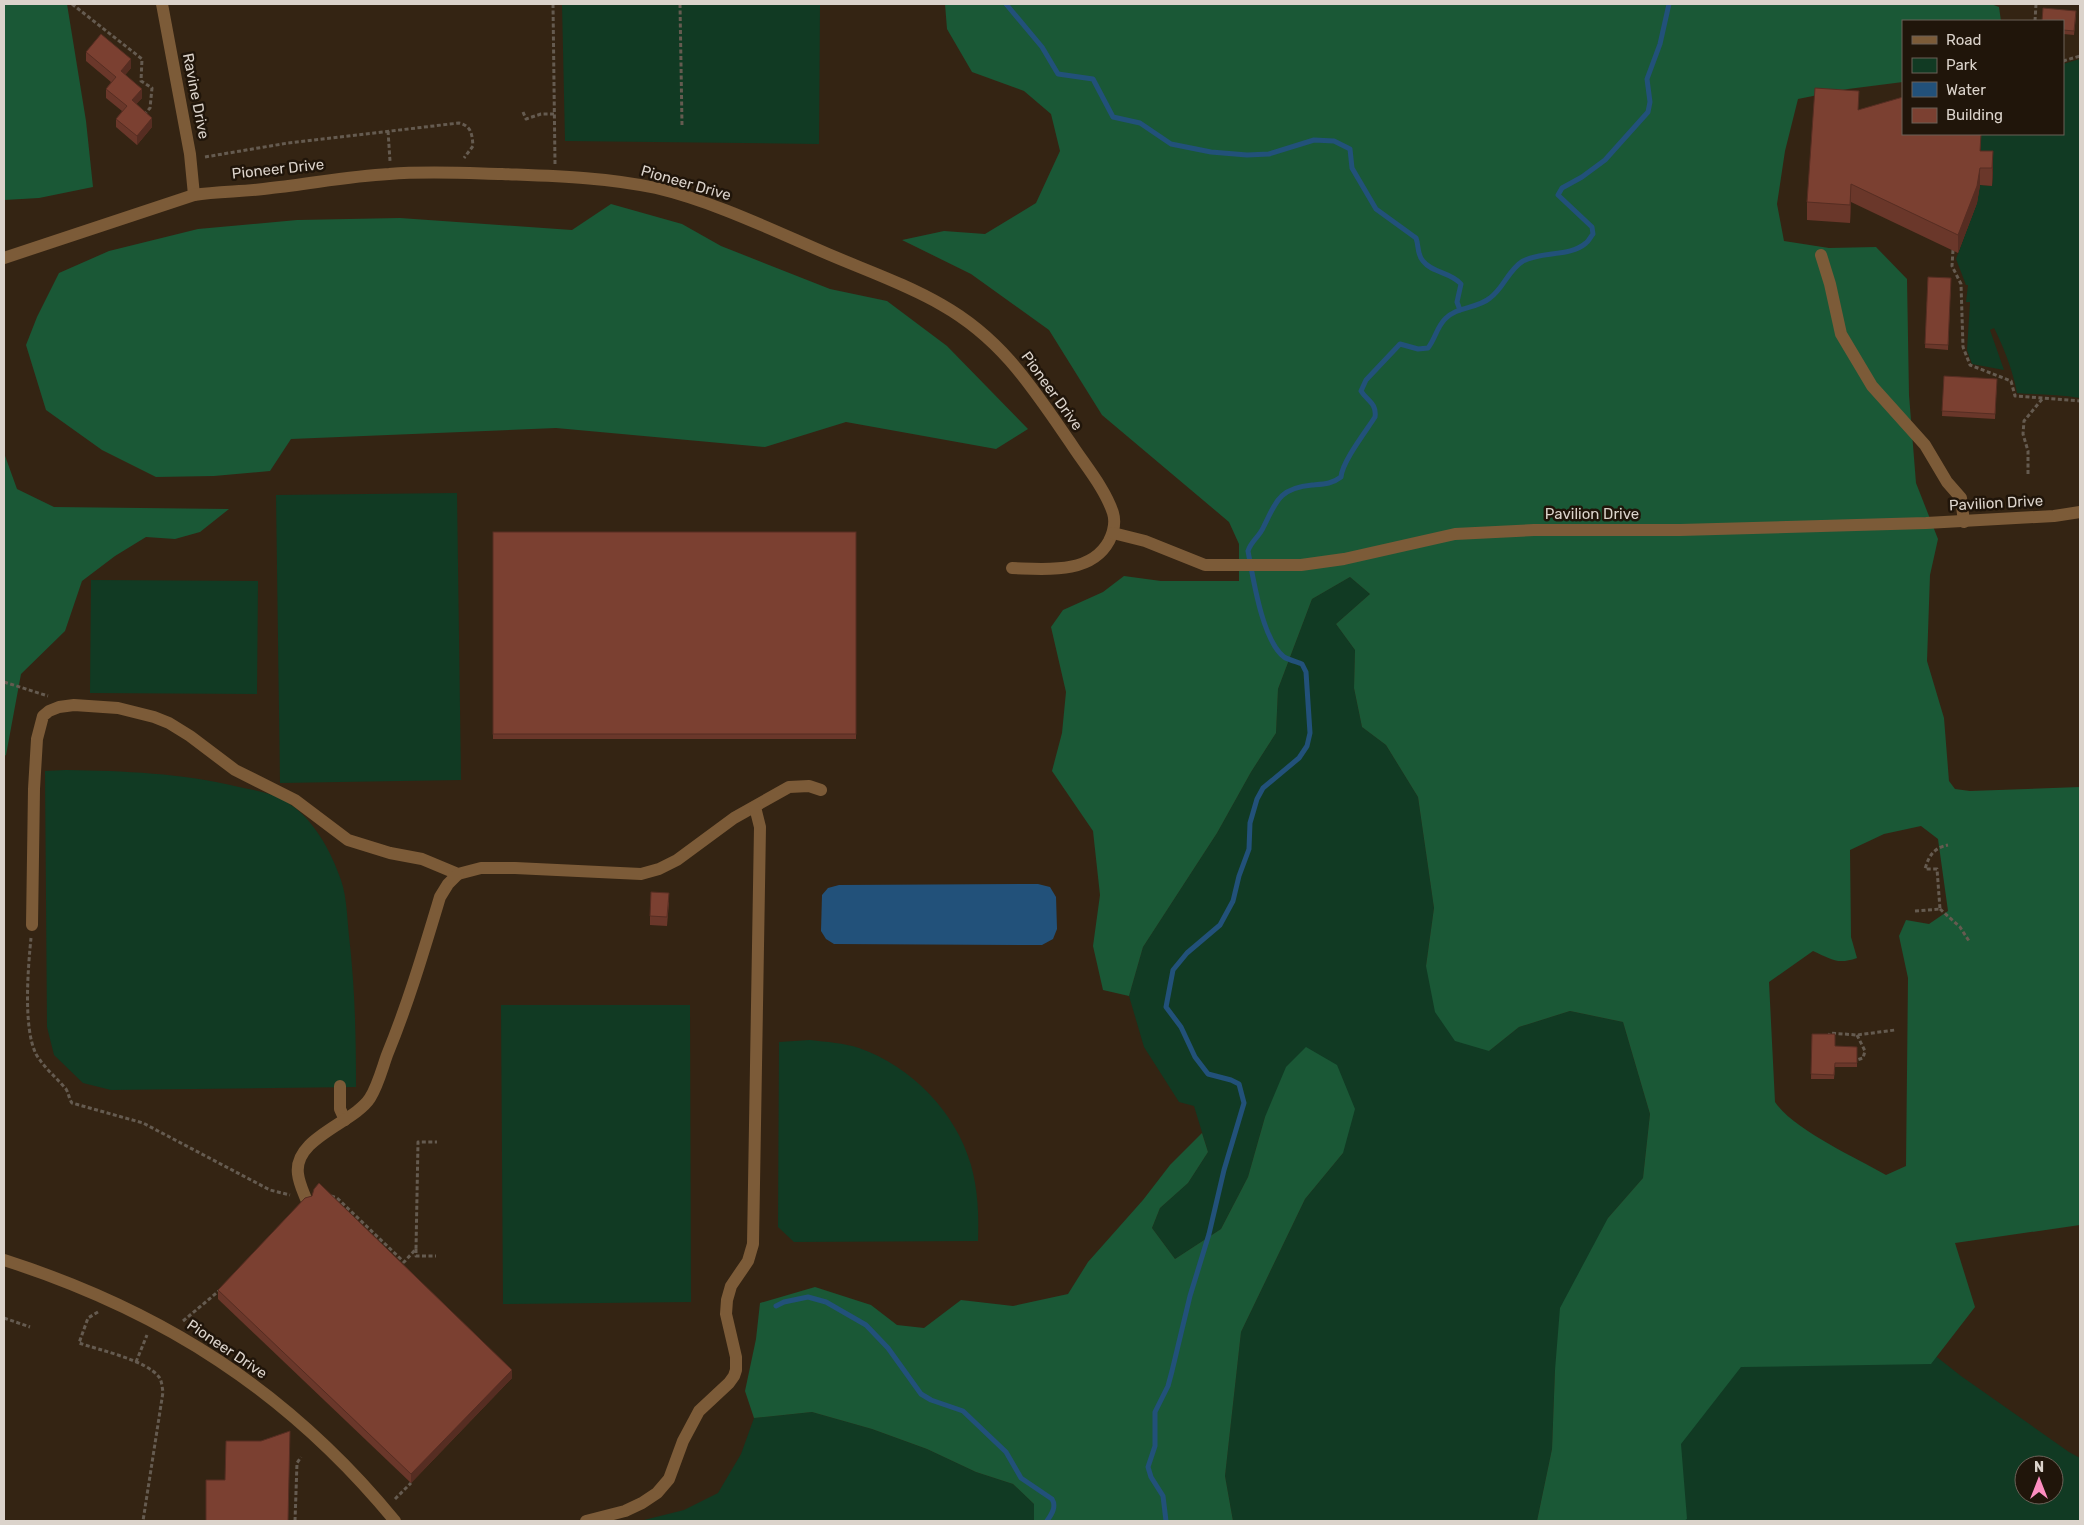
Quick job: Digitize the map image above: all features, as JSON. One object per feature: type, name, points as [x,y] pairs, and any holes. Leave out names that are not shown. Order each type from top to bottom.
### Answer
[{"type":"street","name":"Ravine Drive","points":[[162,4],[190,154],[194,195]]},
{"type":"street","name":"Pioneer Drive","points":[[4,258],[194,195],[220,191],[268,189],[390,174],[461,173],[554,176],[618,181],[658,189],[723,210],[921,294],[968,322],[994,343],[1016,366],[1038,394],[1107,499],[1114,517],[1113,532]]},
{"type":"street","points":[[1821,255],[1830,284],[1840,334],[1872,386],[1925,445],[1948,482],[1961,498],[1964,522]]},
{"type":"street","name":"Pavilion Drive","points":[[1113,532],[1145,541],[1206,565],[1301,565],[1344,560],[1454,534],[1534,530],[1680,530],[1964,522],[2054,516],[2080,512]]},
{"type":"street","points":[[1012,568],[1053,569],[1085,564],[1098,556],[1107,545],[1113,532]]},
{"type":"street","points":[[32,925],[36,739],[43,716],[50,710],[59,707],[100,706],[118,708],[169,723],[236,770],[295,800],[348,840],[422,860],[458,874]]},
{"type":"street","points":[[306,1199],[297,1174],[302,1157],[316,1138],[358,1112],[370,1097],[404,1014],[440,897],[448,884],[458,874],[481,868],[641,874],[659,870],[677,860],[734,818],[789,788],[809,786],[821,790]]},
{"type":"street","points":[[586,1521],[625,1511],[642,1504],[657,1493],[669,1479],[683,1441],[699,1411],[729,1383],[736,1370],[736,1357],[726,1314],[731,1286],[748,1260],[753,1244],[760,827],[755,806]]},
{"type":"street","points":[[340,1086],[340,1109],[345,1120]]},
{"type":"street","name":"Pioneer Drive","points":[[4,1260],[72,1284],[122,1305],[185,1339],[228,1366],[271,1399],[319,1440],[357,1477],[395,1521]]},
{"type":"path","points":[[72,4],[142,59],[141,81],[152,88],[150,108],[142,118]]},
{"type":"path","points":[[553,4],[555,164]]},
{"type":"path","points":[[680,4],[682,125]]},
{"type":"path","points":[[2035,20],[2036,4]]},
{"type":"path","points":[[2064,61],[2080,56]]},
{"type":"path","points":[[523,112],[526,119],[541,114],[554,114]]},
{"type":"path","points":[[205,157],[288,143],[459,123],[467,125],[471,131],[473,146],[463,160]]},
{"type":"path","points":[[388,132],[390,162]]},
{"type":"path","points":[[1953,250],[1952,266],[1961,284],[1963,347],[1970,364],[2011,381],[2015,396],[2080,401]]},
{"type":"path","points":[[2028,474],[2028,451],[2023,434],[2024,421],[2043,398]]},
{"type":"path","points":[[4,682],[50,697],[59,707]]},
{"type":"path","points":[[1940,909],[1940,883],[1937,869],[1924,869],[1928,858],[1937,848],[1948,845]]},
{"type":"path","points":[[1915,911],[1940,909],[1960,927],[1970,941]]},
{"type":"path","points":[[32,925],[29,958],[31,1036],[35,1051],[42,1065],[64,1088],[72,1103],[143,1123],[270,1190],[306,1199],[319,1192],[337,1198],[404,1262],[416,1248]]},
{"type":"path","points":[[1829,1039],[1830,1033],[1856,1035],[1894,1030]]},
{"type":"path","points":[[1856,1035],[1865,1051],[1863,1058],[1857,1060]]},
{"type":"path","points":[[436,1256],[416,1256],[416,1248],[418,1142],[437,1142]]},
{"type":"path","points":[[183,1321],[223,1288],[226,1291]]},
{"type":"path","points":[[103,1313],[95,1312],[88,1318],[79,1343],[136,1362],[153,1371],[160,1378],[163,1392],[143,1521]]},
{"type":"path","points":[[4,1318],[30,1327]]},
{"type":"path","points":[[136,1362],[148,1332]]},
{"type":"path","points":[[296,1521],[297,1462],[301,1457]]},
{"type":"path","points":[[395,1499],[411,1483]]},
{"type":"shaded area","points":[[4,4],[2080,4],[2080,1521],[4,1521]]},
{"type":"green space","points":[[4,4],[67,4],[86,121],[93,187],[39,198],[4,200]]},
{"type":"green space","points":[[562,4],[820,4],[819,144],[565,141]]},
{"type":"green space","points":[[945,4],[1991,4],[1999,7],[2001,20],[1902,20],[1902,82],[1848,89],[1798,99],[1785,151],[1777,204],[1784,241],[1829,248],[1876,247],[1907,279],[1909,395],[1916,483],[1938,539],[1930,575],[1927,661],[1944,718],[1949,781],[1955,789],[1970,791],[2080,787],[2080,1225],[1955,1243],[1975,1307],[1931,1364],[1741,1367],[1681,1444],[1687,1519],[1684,1521],[1537,1521],[1552,1449],[1560,1308],[1608,1218],[1643,1178],[1650,1114],[1623,1022],[1570,1011],[1519,1027],[1489,1051],[1455,1041],[1435,1012],[1426,966],[1434,908],[1418,797],[1386,745],[1362,727],[1354,688],[1355,650],[1336,624],[1370,594],[1350,577],[1312,599],[1278,689],[1276,733],[1251,772],[1217,833],[1143,947],[1129,996],[1103,990],[1093,946],[1100,895],[1093,831],[1052,771],[1062,733],[1066,692],[1051,627],[1063,610],[1103,592],[1124,576],[1161,581],[1239,581],[1239,544],[1229,522],[1102,415],[1049,330],[971,274],[902,240],[944,231],[985,234],[1036,203],[1060,151],[1051,114],[1024,91],[972,72],[947,29]],"holes":[[[1921,826],[1938,839],[1948,911],[1929,924],[1906,920],[1899,936],[1908,978],[1906,1166],[1886,1175],[1810,1133],[1796,1123],[1775,1102],[1769,982],[1813,951],[1839,961],[1857,958],[1851,937],[1850,850],[1884,834]]]},
{"type":"green space","points":[[2080,59],[2080,398],[2017,393],[2008,360],[1994,328],[1990,330],[2004,370],[1972,364],[1967,350],[1970,302],[1966,302],[1968,285],[1966,285],[1956,259],[1977,203],[1980,185],[1992,186],[1993,169],[1980,169],[1979,135],[2064,135],[2064,64]]},
{"type":"green space","points":[[611,204],[682,224],[721,246],[830,289],[887,301],[947,346],[1028,429],[996,449],[846,422],[765,447],[556,428],[291,439],[270,471],[214,476],[156,477],[102,450],[46,410],[26,345],[37,317],[59,273],[109,251],[198,229],[297,220],[400,218],[572,230]]},
{"type":"green space","points":[[4,453],[17,489],[54,507],[229,509],[200,532],[175,539],[146,537],[115,556],[82,581],[65,631],[21,674],[6,755],[4,756]]},
{"type":"green space","points":[[457,493],[461,780],[280,783],[276,495]]},
{"type":"green space","points":[[1350,577],[1370,594],[1336,624],[1355,650],[1354,688],[1362,727],[1386,745],[1418,797],[1434,908],[1426,966],[1489,1051],[1519,1027],[1570,1011],[1623,1022],[1650,1114],[1643,1178],[1608,1218],[1555,1370],[1552,1449],[1537,1521],[1233,1521],[1225,1476],[1241,1332],[1305,1199],[1343,1153],[1265,1117],[1248,1177],[1221,1229],[1175,1259],[1152,1228],[1160,1208],[1188,1183],[1208,1152],[1194,1106],[1179,1102],[1144,1047],[1129,996],[1143,947],[1217,833],[1251,772],[1276,733],[1278,689],[1312,599]]},
{"type":"green space","points":[[91,580],[258,581],[257,694],[90,693]]},
{"type":"green space","points":[[66,770],[153,774],[217,782],[274,796],[285,801],[304,816],[326,846],[337,869],[344,894],[354,993],[356,1087],[111,1090],[83,1083],[54,1055],[47,1027],[45,771]]},
{"type":"green space","points":[[501,1005],[690,1005],[691,1302],[503,1304]]},
{"type":"green space","points":[[810,1040],[853,1046],[878,1056],[896,1066],[913,1079],[943,1109],[964,1145],[971,1165],[978,1203],[978,1241],[794,1242],[778,1227],[779,1042]]},
{"type":"green space","points":[[1306,1047],[1337,1065],[1355,1109],[1343,1153],[1305,1199],[1241,1332],[1225,1476],[1233,1521],[1034,1521],[1034,1504],[1013,1484],[976,1472],[927,1449],[872,1429],[812,1412],[754,1418],[745,1391],[756,1339],[760,1303],[815,1287],[871,1305],[897,1325],[924,1328],[961,1300],[1013,1306],[1068,1294],[1088,1262],[1143,1200],[1170,1165],[1202,1133],[1208,1152],[1188,1183],[1160,1208],[1152,1228],[1175,1259],[1221,1229],[1248,1177],[1265,1117],[1286,1067]]},
{"type":"green space","points":[[1849,1288],[1961,1376],[2080,1458],[2080,1521],[1593,1521],[1614,1424]]},
{"type":"green space","points":[[812,1412],[872,1429],[927,1449],[976,1472],[1013,1484],[1034,1504],[1034,1521],[640,1521],[684,1510],[718,1493],[741,1454],[754,1418]]},
{"type":"water","points":[[1038,884],[1050,887],[1056,897],[1057,929],[1053,939],[1042,945],[834,944],[826,939],[821,931],[822,895],[828,888],[839,885]]},
{"type":"building","points":[[2043,8],[2076,11],[2074,31],[2064,30],[2064,20],[2042,20]]},
{"type":"building","points":[[101,34],[131,59],[121,71],[142,89],[132,100],[152,118],[137,136],[116,119],[127,106],[106,89],[116,77],[86,52]]},
{"type":"building","points":[[1815,88],[1859,91],[1858,110],[1902,97],[1902,135],[1981,135],[1980,151],[1993,151],[1992,168],[1980,168],[1977,186],[1958,235],[1851,184],[1850,205],[1807,202]]},
{"type":"building","points":[[1928,277],[1951,278],[1948,345],[1925,344]]},
{"type":"building","points":[[1944,376],[1997,379],[1995,414],[1942,411]]},
{"type":"building","points":[[493,532],[856,532],[856,734],[493,734]]},
{"type":"building","points":[[651,892],[669,893],[667,917],[650,916]]},
{"type":"building","points":[[1812,1034],[1835,1034],[1835,1046],[1857,1047],[1857,1063],[1835,1063],[1834,1075],[1811,1074]]},
{"type":"building","points":[[319,1183],[512,1370],[411,1474],[218,1290],[305,1198],[312,1196],[314,1189]]},
{"type":"building","points":[[290,1431],[288,1521],[206,1521],[206,1480],[225,1480],[226,1441],[261,1441]]},
{"type":"waterway","points":[[1006,4],[1042,47],[1058,74],[1093,79],[1113,117],[1140,123],[1171,144],[1211,152],[1247,155],[1269,154],[1314,140],[1334,141],[1350,149],[1352,168],[1376,209],[1416,238],[1421,259],[1427,265],[1452,277],[1461,284],[1457,302],[1460,310]]},
{"type":"waterway","points":[[1166,1521],[1163,1496],[1151,1477],[1148,1467],[1155,1446],[1155,1412],[1168,1386],[1190,1296],[1209,1234],[1224,1170],[1244,1103],[1239,1084],[1208,1074],[1195,1057],[1181,1027],[1166,1007],[1173,970],[1187,953],[1220,925],[1233,901],[1239,876],[1249,849],[1250,823],[1257,799],[1263,788],[1299,758],[1307,746],[1310,733],[1306,672],[1302,664],[1284,657],[1276,649],[1270,637],[1264,623],[1248,551],[1276,504],[1285,493],[1292,489],[1324,484],[1341,477],[1345,463],[1375,417],[1373,405],[1361,391],[1366,380],[1400,344],[1418,349],[1428,348],[1445,319],[1455,312],[1485,302],[1495,294],[1513,269],[1523,261],[1572,250],[1588,241],[1593,234],[1592,227],[1558,195],[1562,188],[1582,177],[1605,160],[1648,112],[1650,102],[1647,79],[1660,44],[1669,4]]},
{"type":"waterway","points":[[776,1306],[784,1302],[808,1297],[826,1302],[866,1325],[888,1348],[921,1394],[931,1400],[963,1411],[1006,1452],[1021,1478],[1052,1499],[1054,1508],[1047,1521]]}]
